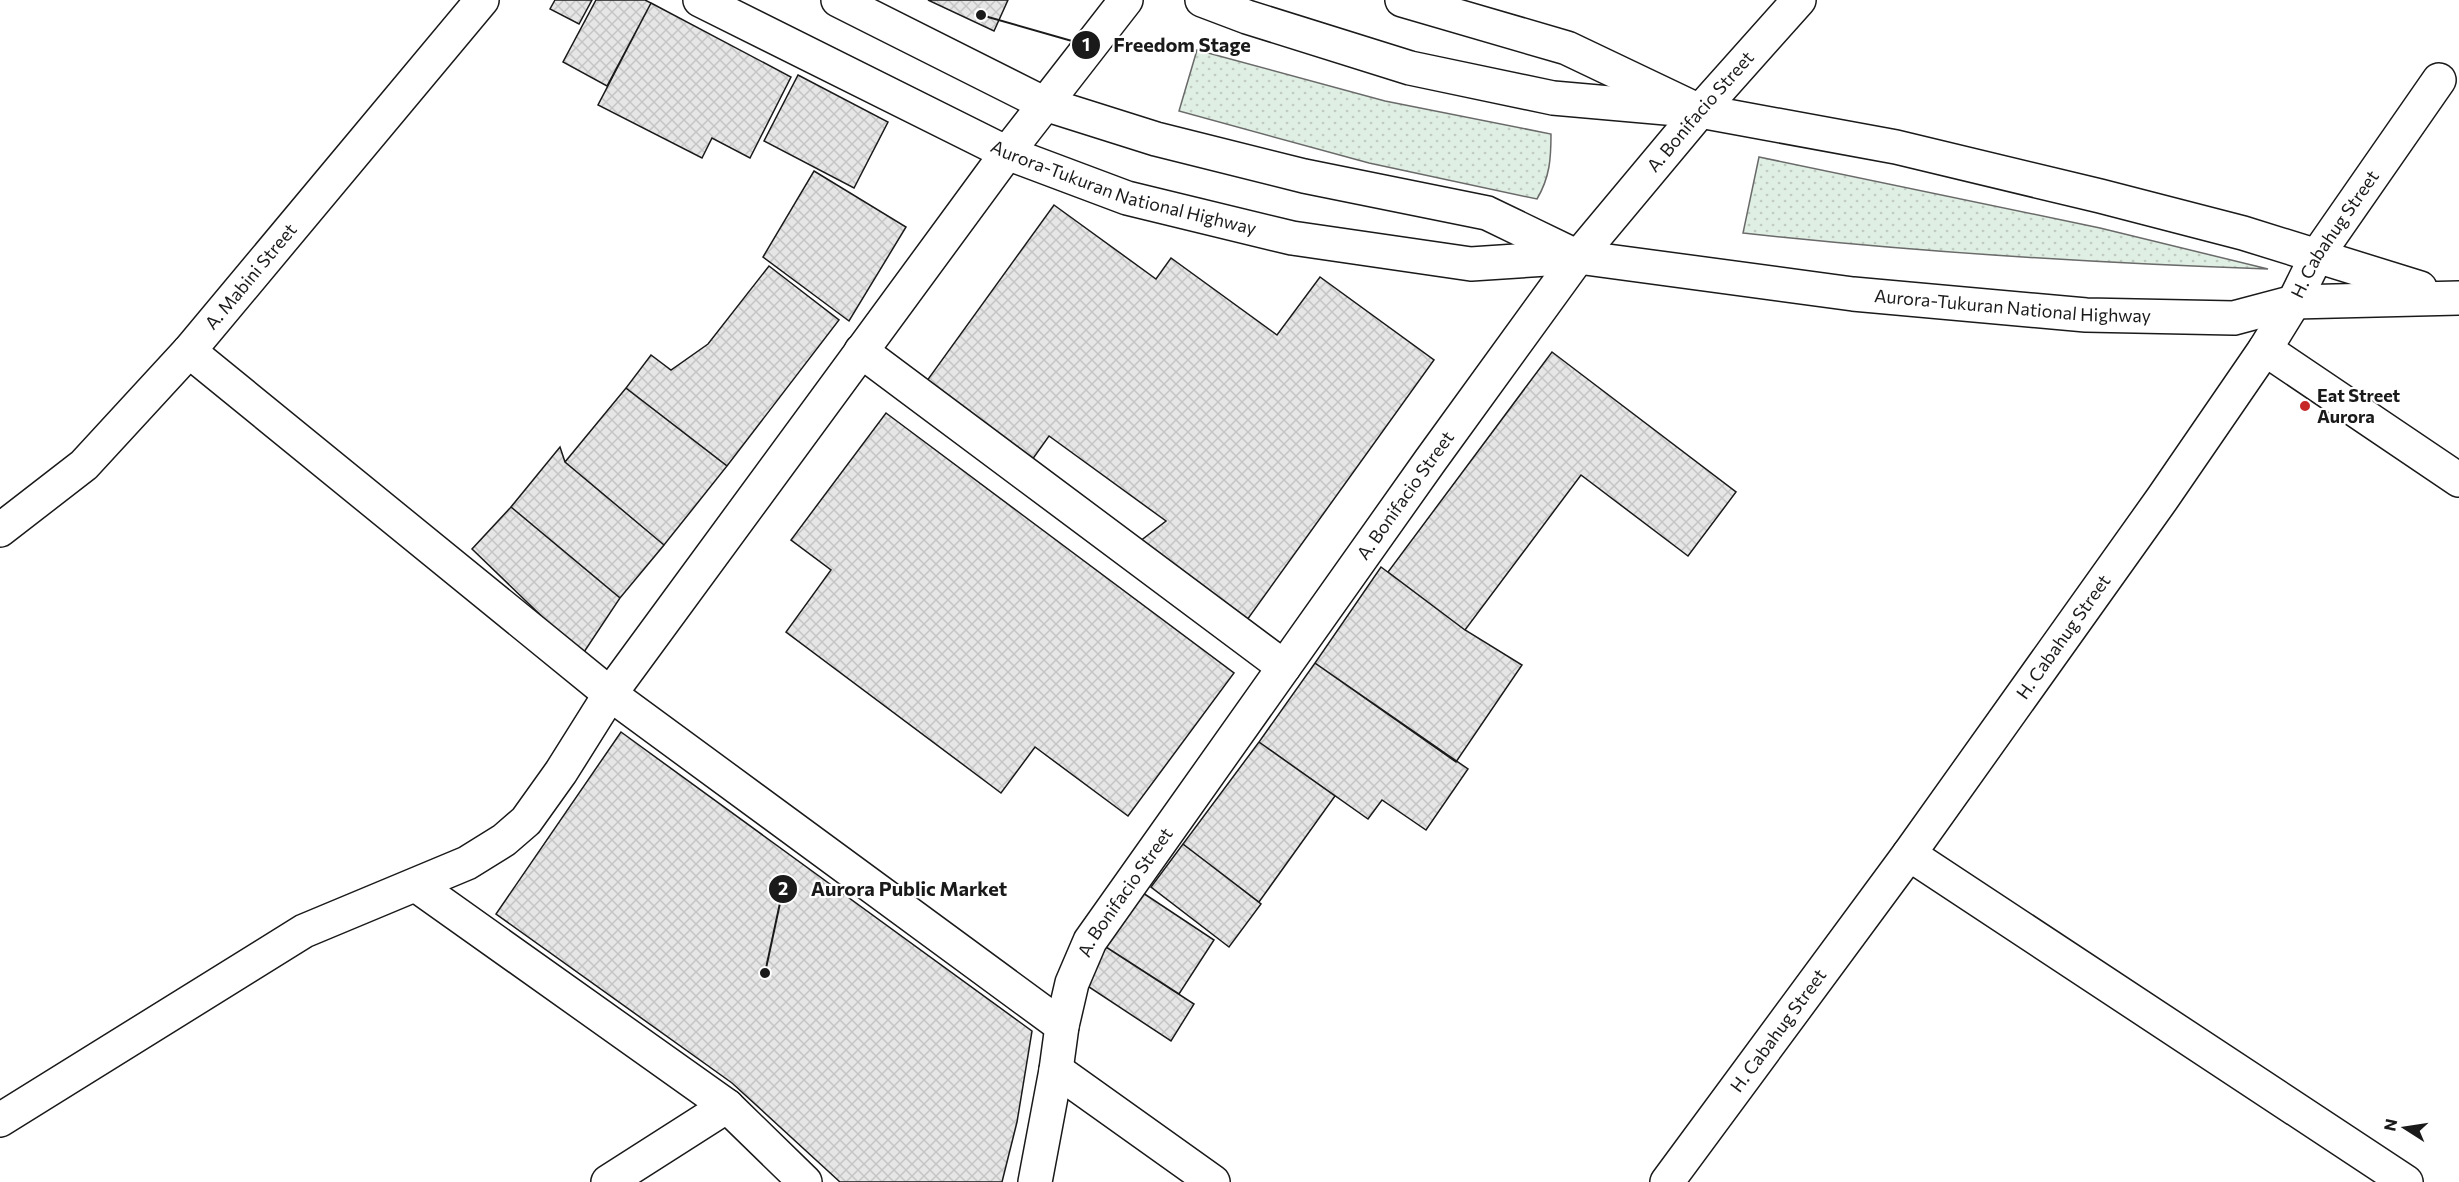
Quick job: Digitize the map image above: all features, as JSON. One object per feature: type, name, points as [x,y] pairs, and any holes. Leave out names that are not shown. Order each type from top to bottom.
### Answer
[{"type":"main road","name":"A. Mabini Street","points":[[0,530],[84,465],[189,351],[482,0]]},
{"type":"main road","name":"Aurora-Tukuran National Highway","points":[[700,0],[1007,153],[1127,198],[1292,238],[1472,264],[1578,257],[1853,294],[2086,315],[2234,318],[2294,302],[2453,297]]},
{"type":"main road","name":"Aurora-Tukuran National Highway","points":[[838,0],[1045,104],[1156,139],[1304,176],[1487,213],[1578,257]]},
{"type":"main road","points":[[0,1120],[304,931],[467,863],[504,840],[526,821],[561,772],[610,694],[1007,153],[1126,0]]},
{"type":"main road","name":"Aurora-Tukuran National Highway","points":[[1202,0],[1248,17],[1410,68],[1553,98],[1700,111],[1919,153],[2243,233],[2453,297]]},
{"type":"main road","name":"Aurora-Tukuran National Highway","points":[[1402,0],[1567,48],[1700,111]]},
{"type":"main road","name":"A. Bonifacio Street","points":[[1035,1182],[1071,983],[1090,941],[1430,461],[1578,257],[1700,111],[1799,0]]},
{"type":"main road","name":"H. Cabahug Street","points":[[1667,1182],[1909,854],[2155,508],[2265,349],[2294,302],[2316,257],[2439,80]]},
{"type":"main road","points":[[2265,349],[2459,480]]},
{"type":"main road","points":[[189,351],[610,694],[1062,1026]]},
{"type":"main road","points":[[861,351],[1284,667]]},
{"type":"main road","points":[[1909,854],[2406,1182]]},
{"type":"main road","points":[[416,885],[727,1106],[805,1182]]},
{"type":"main road","points":[[1056,1070],[1213,1182]]},
{"type":"main road","points":[[608,1182],[727,1106]]},
{"type":"green space","points":[[1197,50],[1385,101],[1551,134],[1550,159],[1545,183],[1537,199],[1369,163],[1179,111]]},
{"type":"green space","points":[[1759,157],[2100,228],[2268,269],[2005,256],[1743,233]]},
{"type":"building","points":[[555,0],[592,0],[579,24],[550,9]]},
{"type":"building","points":[[596,0],[645,0],[651,3],[607,86],[563,62]]},
{"type":"building","points":[[928,0],[1008,0],[994,31]]},
{"type":"building","points":[[651,3],[791,77],[750,158],[712,138],[702,158],[598,105]]},
{"type":"building","points":[[798,75],[888,122],[854,188],[764,141]]},
{"type":"building","points":[[814,171],[906,227],[849,321],[763,257]]},
{"type":"building","points":[[1054,205],[1156,279],[1171,258],[1277,335],[1320,277],[1434,360],[1247,620],[1139,542],[1166,521],[1049,436],[1027,467],[921,389]]},
{"type":"building","points":[[769,266],[839,320],[727,466],[626,388],[651,355],[671,370],[708,344]]},
{"type":"building","points":[[1552,352],[1736,492],[1688,556],[1581,475],[1465,630],[1388,572]]},
{"type":"building","points":[[626,388],[727,466],[664,545],[565,462]]},
{"type":"building","points":[[886,413],[1234,673],[1128,816],[1035,747],[1001,793],[786,632],[831,570],[791,540]]},
{"type":"building","points":[[560,447],[565,462],[664,545],[620,598],[511,507]]},
{"type":"building","points":[[511,507],[620,598],[582,655],[472,549]]},
{"type":"building","points":[[1381,567],[1465,630],[1522,665],[1456,762],[1315,663]]},
{"type":"building","points":[[1315,663],[1468,769],[1426,830],[1382,800],[1368,819],[1259,742]]},
{"type":"building","points":[[621,732],[1032,1031],[1017,1122],[1002,1182],[840,1182],[732,1083],[496,914]]},
{"type":"building","points":[[1259,742],[1335,796],[1259,902],[1183,844]]},
{"type":"building","points":[[1183,844],[1261,904],[1229,947],[1151,887]]},
{"type":"building","points":[[1143,893],[1214,940],[1179,994],[1106,947]]},
{"type":"building","points":[[1106,947],[1194,1004],[1171,1041],[1083,983]]},
{"type":"place","name":"Freedom Stage","points":[[981,15]]},
{"type":"place","name":"Eat Street Aurora","points":[[2305,406]]},
{"type":"place","name":"Aurora Public Market","points":[[765,973]]}]
